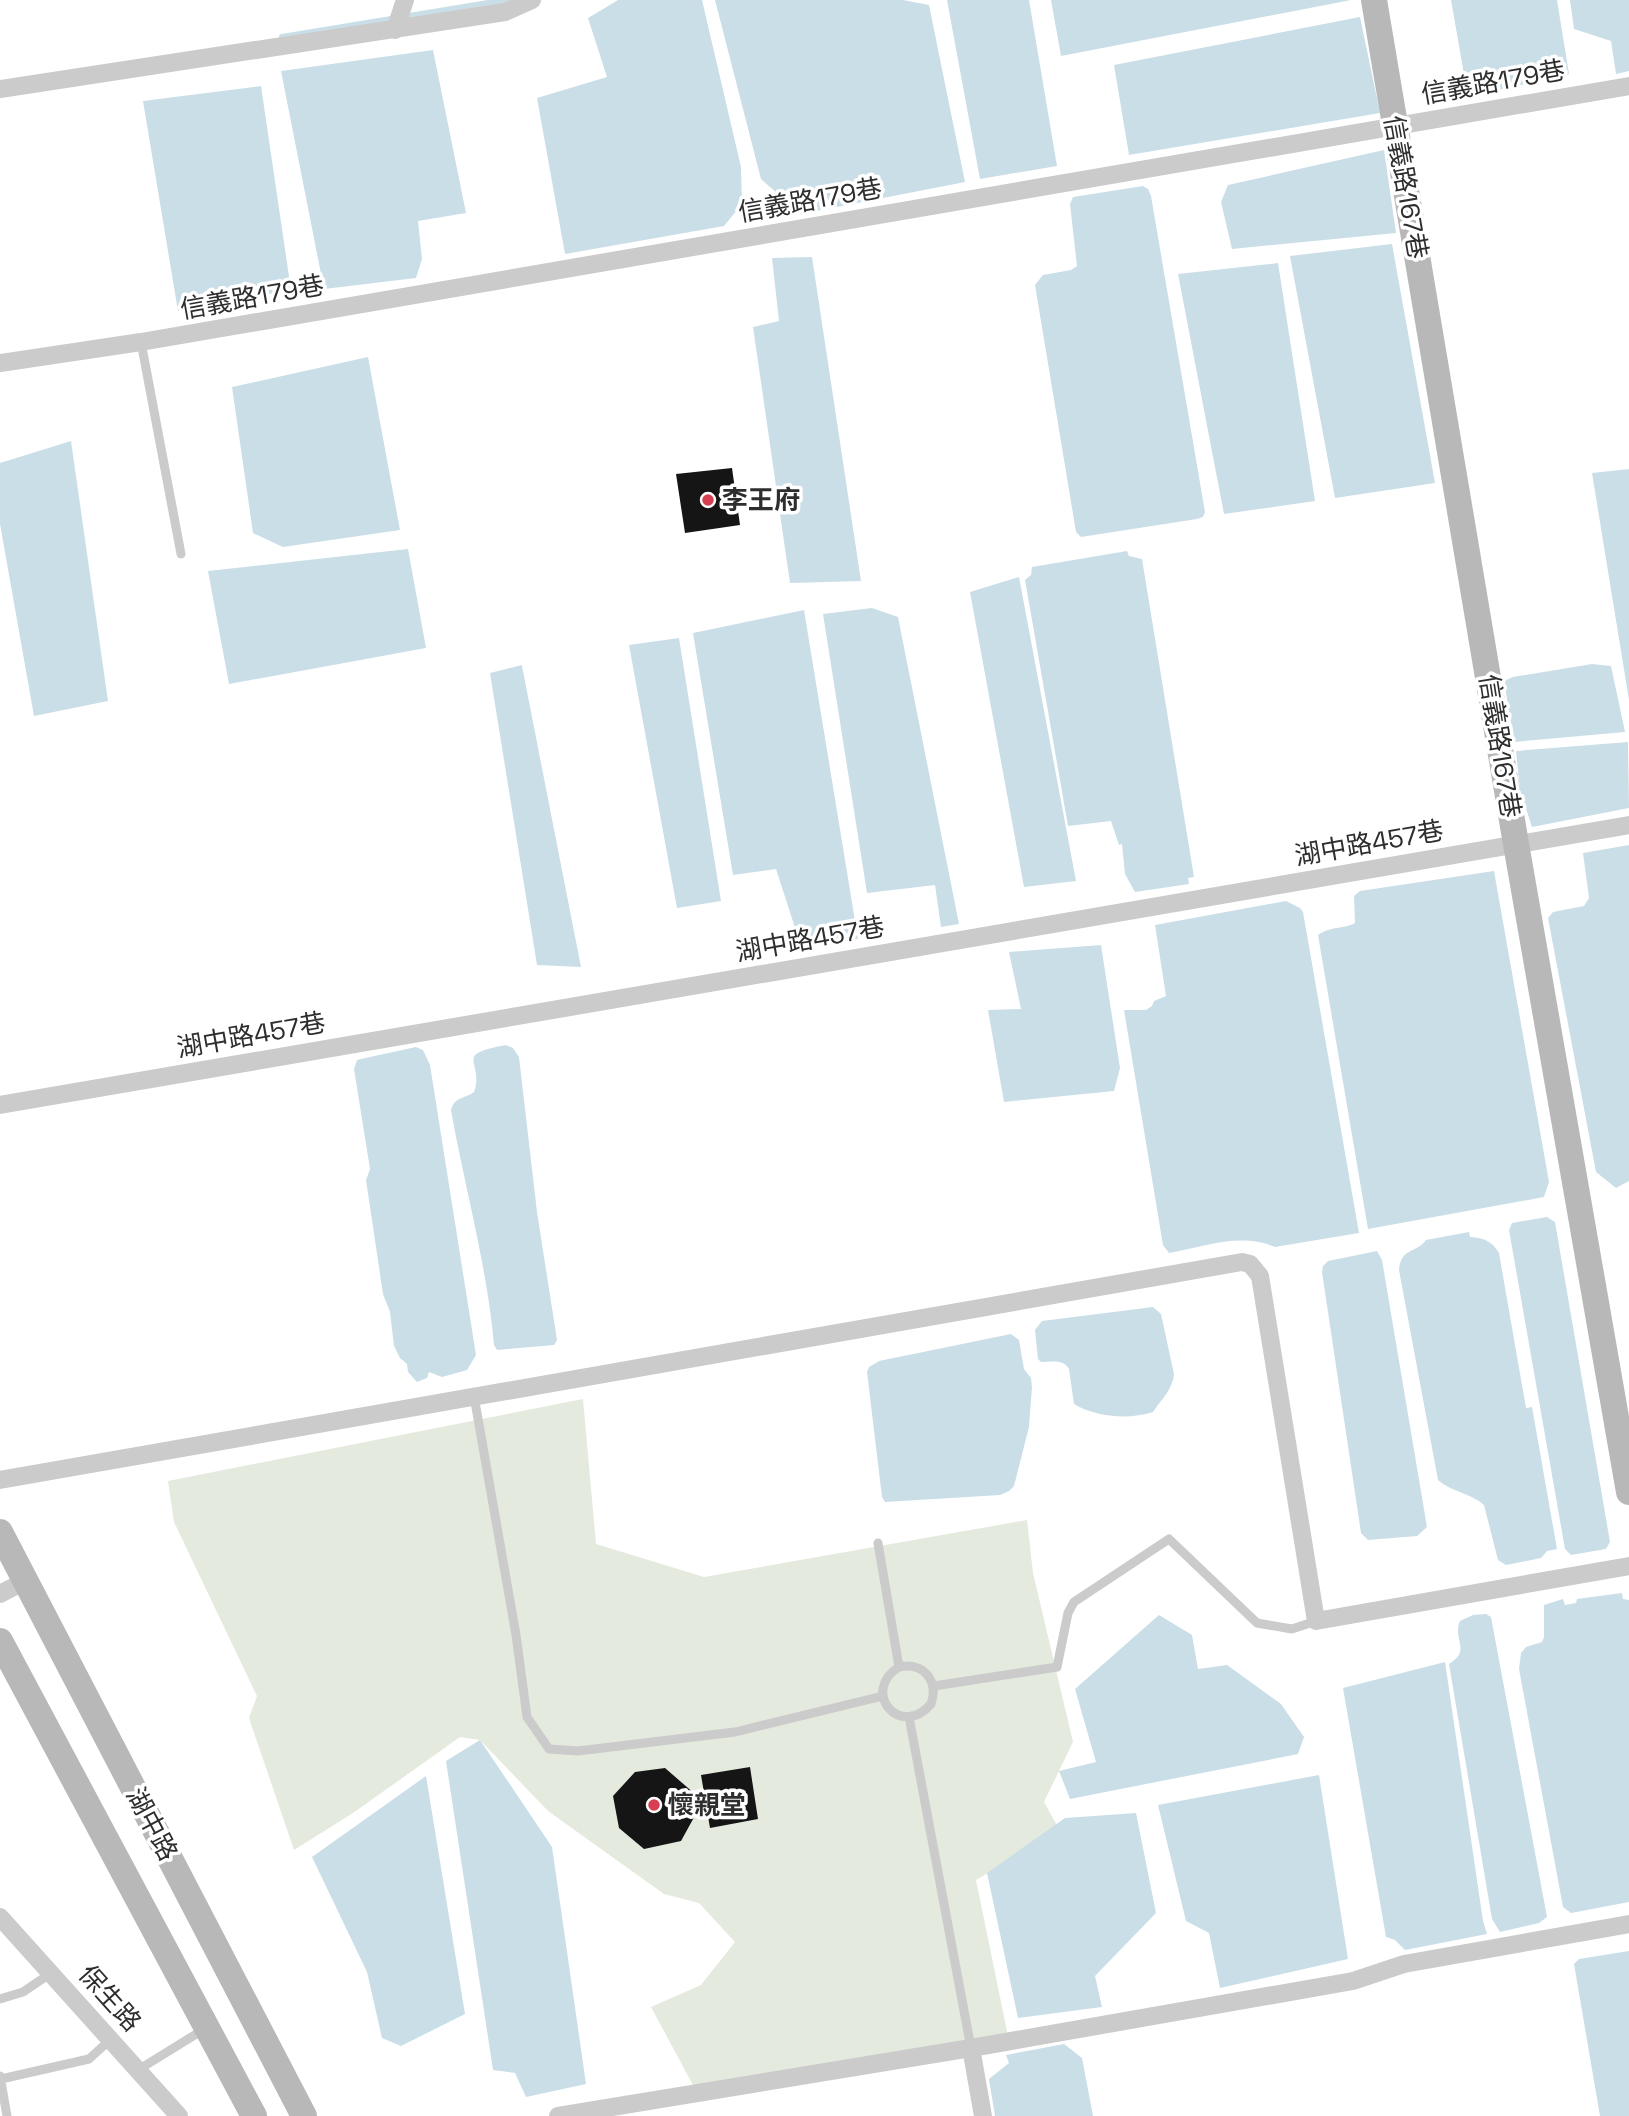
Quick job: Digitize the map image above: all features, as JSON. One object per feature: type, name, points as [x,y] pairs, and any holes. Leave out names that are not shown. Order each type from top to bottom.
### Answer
[{"type":"street","points":[[395,30],[405,0]]},
{"type":"street","points":[[0,89],[505,12],[532,0]]},
{"type":"street","name":"信義路167巷","points":[[1374,0],[1516,844],[1629,1492]]},
{"type":"street","name":"信義路179巷","points":[[0,363],[141,342],[1629,86]]},
{"type":"street","name":"湖中路457巷","points":[[0,1105],[1629,825]]},
{"type":"street","points":[[0,1480],[1242,1262],[1250,1264],[1260,1276],[1316,1621],[1629,1566]]},
{"type":"street","name":"湖中路","points":[[0,1532],[304,2116]]},
{"type":"street","points":[[0,1594],[25,1581]]},
{"type":"street","name":"湖中路","points":[[0,1641],[254,2116]]},
{"type":"street","name":"保生路","points":[[0,1917],[179,2116]]},
{"type":"street","points":[[558,2116],[971,2048],[1353,1981],[1404,1964],[1629,1924]]},
{"type":"street","points":[[971,2048],[983,2116]]},
{"type":"lane","points":[[141,342],[181,554]]},
{"type":"lane","points":[[474,1396],[516,1635],[527,1717],[549,1749],[578,1751],[735,1731],[883,1696]]},
{"type":"lane","points":[[934,1686],[1057,1667],[1068,1613],[1074,1602],[1169,1539],[1257,1623],[1292,1629],[1316,1621]]},
{"type":"lane","points":[[878,1543],[899,1667]]},
{"type":"lane","points":[[899,1667],[917,1667],[931,1678],[934,1686],[931,1704],[917,1716],[909,1717],[892,1712],[883,1696],[885,1679],[899,1667]]},
{"type":"lane","points":[[909,1717],[971,2048]]},
{"type":"lane","points":[[0,1999],[23,1992],[51,1972]]},
{"type":"lane","points":[[138,2070],[207,2027]]},
{"type":"lane","points":[[4,2111],[0,2076],[89,2059],[111,2039]]},
{"type":"shaded area","points":[[583,1399],[596,1544],[704,1577],[1027,1520],[1033,1573],[1073,1742],[1044,1802],[1060,1831],[976,1880],[1010,2046],[701,2100],[651,2007],[701,1985],[735,1942],[699,1903],[664,1894],[548,1811],[480,1740],[460,1737],[353,1813],[294,1850],[249,1718],[257,1696],[174,1522],[168,1481]]},
{"type":"water","points":[[618,0],[702,0],[741,167],[742,204],[724,226],[565,254],[537,98],[607,77],[588,18]]},
{"type":"water","points":[[715,0],[903,0],[929,5],[965,182],[801,214],[761,179]]},
{"type":"water","points":[[947,0],[1029,0],[1057,166],[980,179]]},
{"type":"water","points":[[1051,0],[1351,0],[1061,56]]},
{"type":"water","points":[[1451,0],[1557,0],[1569,74],[1468,97]]},
{"type":"water","points":[[1570,0],[1629,0],[1629,71],[1616,74],[1611,41],[1574,29]]},
{"type":"water","points":[[1360,17],[1380,113],[1129,155],[1114,65]]},
{"type":"water","points":[[433,50],[466,213],[418,221],[422,259],[416,278],[324,289],[281,71]]},
{"type":"water","points":[[261,86],[291,290],[178,311],[143,101]]},
{"type":"water","points":[[1384,150],[1396,233],[1232,249],[1221,202],[1228,185]]},
{"type":"water","points":[[1143,186],[1151,196],[1205,512],[1203,517],[1197,519],[1081,537],[1076,532],[1035,285],[1043,275],[1071,270],[1077,266],[1070,204],[1073,197]]},
{"type":"water","points":[[1392,244],[1435,483],[1335,498],[1290,256]]},
{"type":"water","points":[[812,257],[861,581],[790,583],[753,327],[779,321],[772,258]]},
{"type":"water","points":[[1278,263],[1315,501],[1224,514],[1178,274]]},
{"type":"water","points":[[368,357],[400,530],[283,547],[253,533],[232,387]]},
{"type":"water","points":[[71,441],[108,701],[34,716],[0,524],[0,463]]},
{"type":"water","points":[[1629,469],[1629,700],[1592,473]]},
{"type":"water","points":[[408,549],[426,648],[229,684],[208,571]]},
{"type":"water","points":[[1127,551],[1129,556],[1142,559],[1194,877],[1188,878],[1189,884],[1135,892],[1125,874],[1122,844],[1119,845],[1111,821],[1068,826],[1025,580],[1031,575],[1032,567]]},
{"type":"water","points":[[1019,577],[1076,881],[1024,887],[970,592]]},
{"type":"water","points":[[872,608],[898,617],[959,924],[941,927],[935,885],[867,893],[823,614]]},
{"type":"water","points":[[804,610],[858,939],[800,943],[776,869],[733,875],[693,633]]},
{"type":"water","points":[[679,638],[721,901],[677,908],[629,645]]},
{"type":"water","points":[[1592,664],[1611,666],[1625,732],[1514,742],[1504,681],[1513,677]]},
{"type":"water","points":[[522,665],[581,967],[537,965],[490,673]]},
{"type":"water","points":[[1628,742],[1629,808],[1532,827],[1520,790],[1516,751]]},
{"type":"water","points":[[1629,845],[1629,1181],[1616,1188],[1596,1172],[1548,918],[1553,912],[1584,906],[1589,898],[1583,853]]},
{"type":"water","points":[[1494,871],[1549,1182],[1544,1197],[1368,1229],[1318,935],[1355,923],[1354,896],[1360,891]]},
{"type":"water","points":[[1286,901],[1303,912],[1359,1233],[1275,1247],[1249,1241],[1222,1242],[1169,1253],[1163,1245],[1124,1010],[1146,1010],[1154,1001],[1166,996],[1155,925]]},
{"type":"water","points":[[1101,945],[1120,1068],[1114,1091],[1004,1102],[988,1010],[1021,1009],[1009,952]]},
{"type":"water","points":[[506,1045],[513,1048],[519,1057],[537,1212],[557,1340],[554,1345],[497,1350],[451,1110],[458,1100],[474,1092],[475,1056],[479,1052]]},
{"type":"water","points":[[416,1047],[423,1050],[430,1065],[476,1355],[467,1370],[442,1377],[429,1372],[427,1378],[417,1382],[408,1372],[407,1364],[400,1358],[394,1346],[390,1312],[383,1294],[366,1180],[370,1169],[354,1069],[357,1060]]},
{"type":"water","points":[[1547,1217],[1555,1222],[1610,1542],[1606,1549],[1571,1555],[1565,1549],[1509,1230],[1512,1223]]},
{"type":"water","points":[[1469,1232],[1470,1237],[1487,1241],[1499,1253],[1526,1408],[1532,1407],[1557,1549],[1547,1551],[1541,1558],[1506,1565],[1498,1560],[1484,1505],[1438,1480],[1399,1270],[1406,1254],[1426,1240]]},
{"type":"water","points":[[1377,1251],[1382,1260],[1427,1527],[1417,1536],[1368,1540],[1361,1533],[1322,1272],[1328,1261]]},
{"type":"water","points":[[1153,1307],[1161,1314],[1174,1374],[1169,1389],[1153,1412],[1123,1416],[1102,1414],[1074,1404],[1067,1366],[1057,1362],[1041,1362],[1038,1359],[1035,1330],[1042,1321]]},
{"type":"water","points":[[1011,1334],[1019,1340],[1024,1369],[1031,1378],[1032,1387],[1029,1427],[1014,1486],[1000,1495],[885,1502],[882,1497],[867,1372],[869,1367],[879,1361]]},
{"type":"water","points":[[1622,1593],[1623,1599],[1629,1600],[1629,1902],[1571,1913],[1563,1907],[1519,1669],[1521,1653],[1526,1647],[1542,1642],[1544,1605],[1563,1599],[1565,1605],[1576,1603],[1577,1599]]},
{"type":"water","points":[[1486,1614],[1491,1617],[1547,1917],[1539,1923],[1500,1932],[1492,1919],[1449,1664],[1459,1654],[1460,1621],[1473,1615]]},
{"type":"water","points":[[1159,1615],[1192,1635],[1198,1669],[1227,1665],[1281,1704],[1304,1737],[1298,1754],[1070,1799],[1059,1771],[1096,1762],[1075,1689]]},
{"type":"water","points":[[1445,1662],[1487,1934],[1405,1950],[1395,1940],[1386,1937],[1343,1688]]},
{"type":"water","points":[[480,1740],[552,1847],[586,2084],[526,2097],[515,2073],[493,2070],[446,1761]]},
{"type":"water","points":[[1319,1775],[1348,1959],[1220,1988],[1209,1933],[1186,1921],[1158,1805]]},
{"type":"water","points":[[426,1776],[465,2014],[401,2046],[382,2038],[367,1972],[312,1857]]},
{"type":"water","points":[[1136,1813],[1156,1913],[1095,1976],[1102,2007],[1018,2018],[987,1873],[1065,1818]]},
{"type":"water","points":[[1629,1951],[1629,2116],[1600,2116],[1574,1964],[1579,1959]]},
{"type":"water","points":[[1064,2044],[1082,2058],[1093,2116],[995,2116],[989,2079],[1009,2063],[1006,2055]]},
{"type":"building","name":"李王府","points":[[732,468],[740,525],[685,533],[676,474]]},
{"type":"building","points":[[750,1767],[758,1819],[710,1828],[701,1775]]},
{"type":"building","name":"懷親堂","points":[[665,1768],[703,1801],[681,1841],[644,1849],[619,1828],[613,1796],[635,1772]]},
{"type":"waterway","points":[[282,37],[506,0]]},
{"type":"place","name":"李王府","points":[[708,500]]},
{"type":"place","name":"懷親堂","points":[[654,1805]]}]
